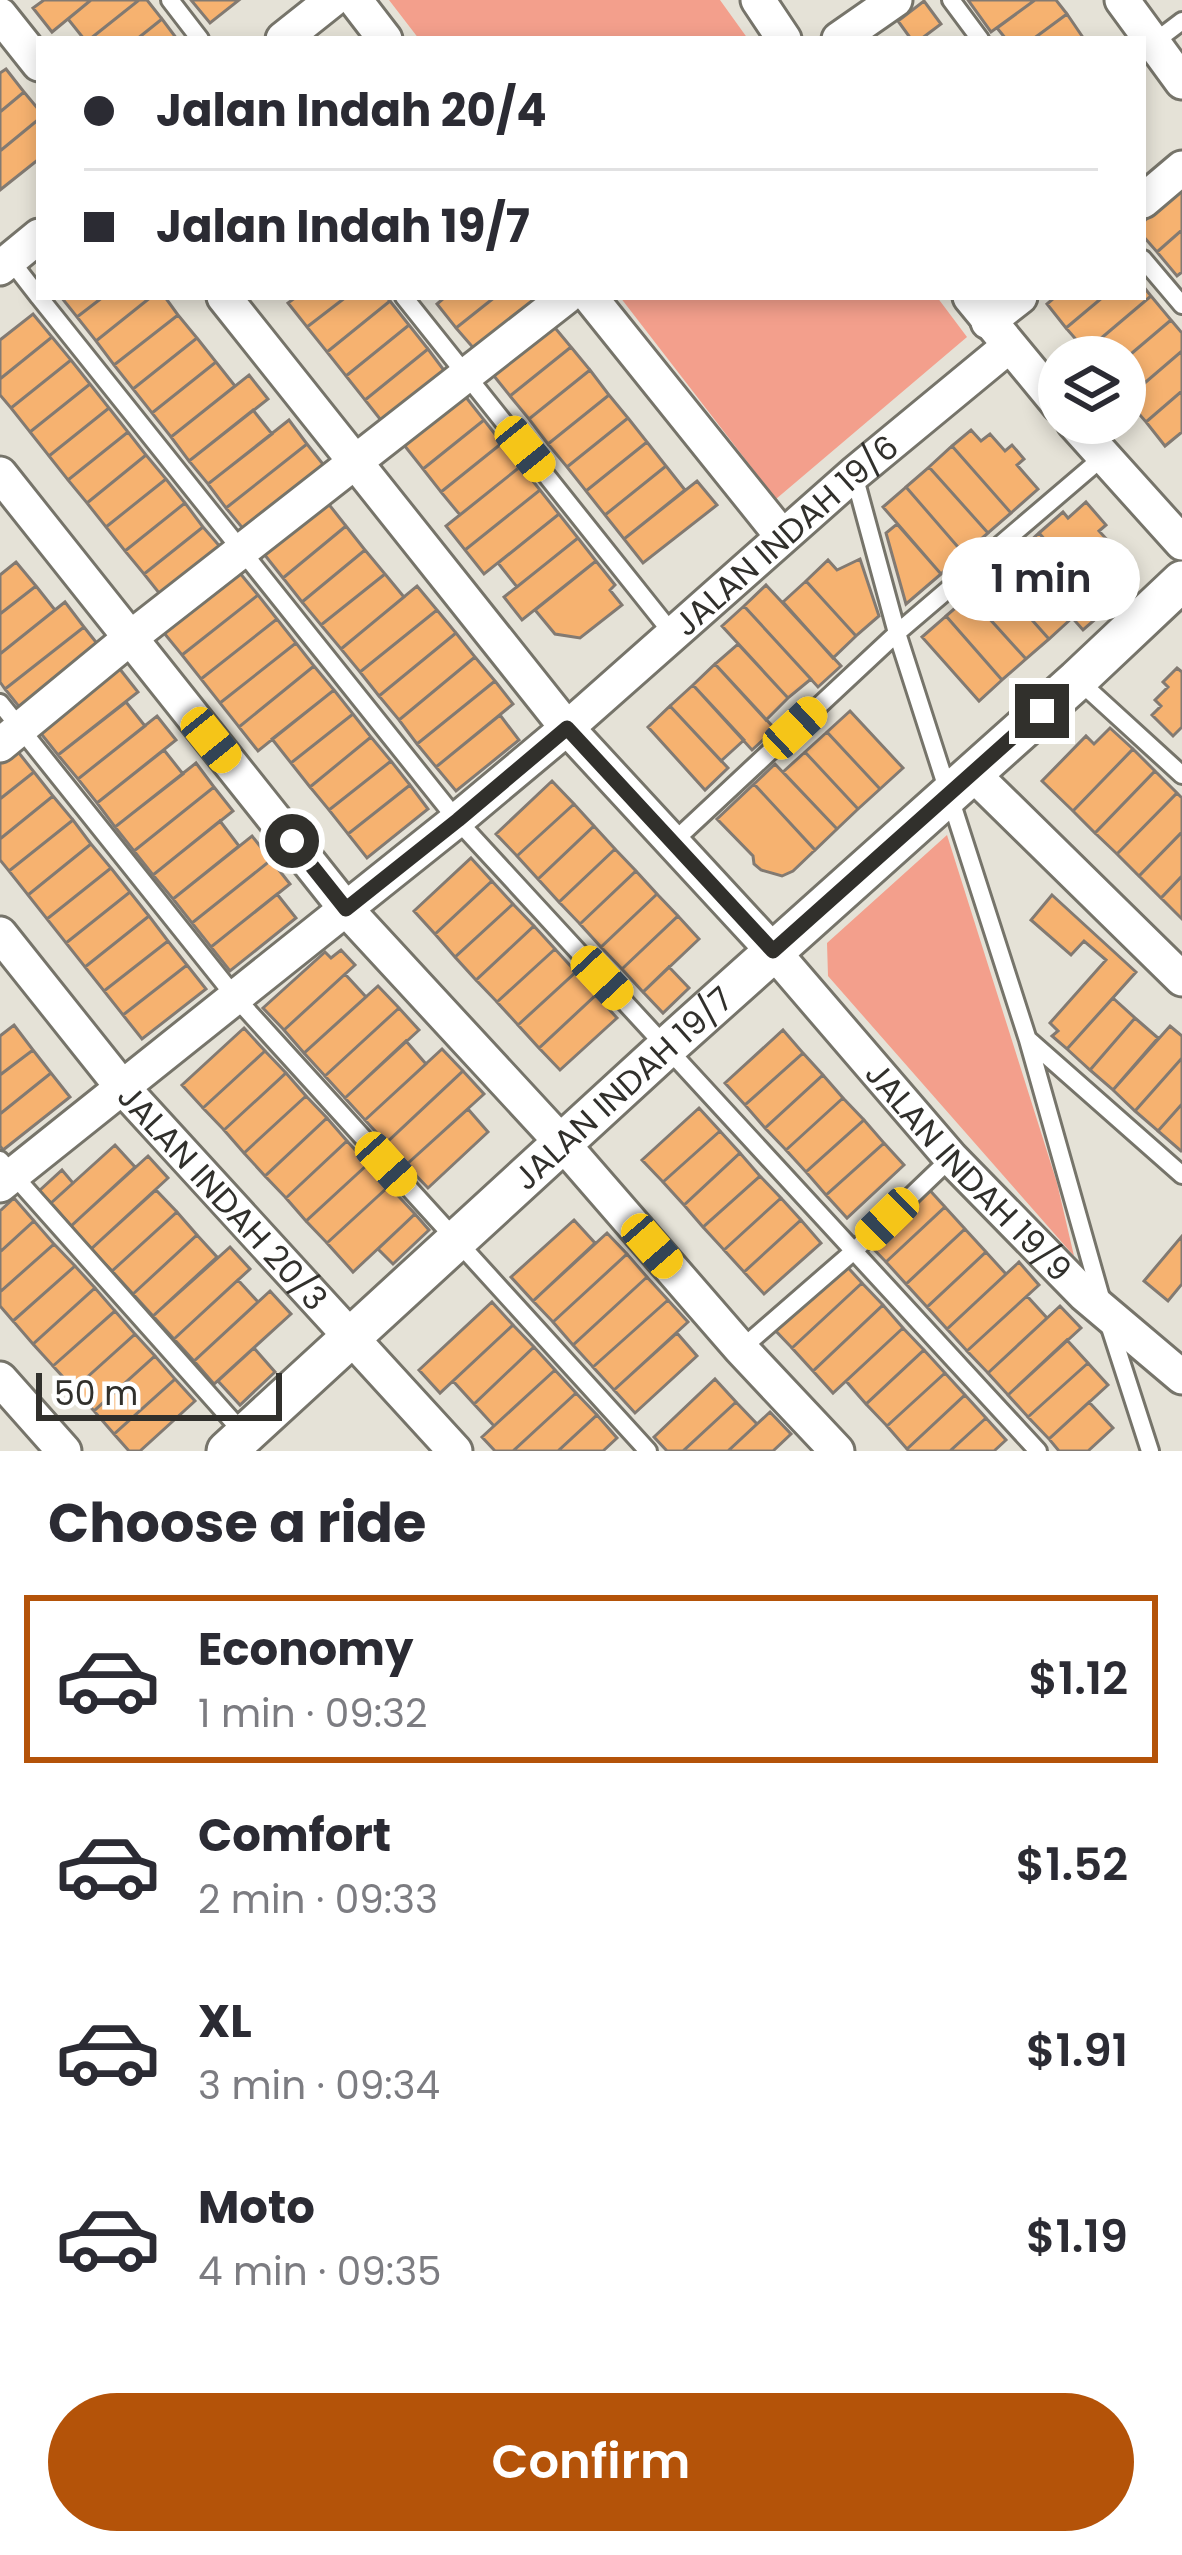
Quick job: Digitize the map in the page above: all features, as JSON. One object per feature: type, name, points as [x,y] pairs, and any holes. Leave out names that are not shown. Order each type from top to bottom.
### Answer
[{"type":"street","points":[[287,36],[332,0]]},
{"type":"street","points":[[355,0],[384,36]]},
{"type":"street","points":[[758,0],[782,36]]},
{"type":"street","points":[[842,36],[895,0]]},
{"type":"street","points":[[1122,0],[1182,82]]},
{"type":"street","points":[[0,15],[36,60]]},
{"type":"street","points":[[1146,198],[1182,168]]},
{"type":"street","points":[[3,258],[36,238]]},
{"type":"street","points":[[226,300],[567,728]]},
{"type":"street","points":[[7,726],[241,553],[562,300]]},
{"type":"street","points":[[592,300],[782,536]]},
{"type":"street","name":"JALAN INDAH 19/6","points":[[4,1173],[236,998],[567,728],[854,474],[989,322],[1016,300]]},
{"type":"street","points":[[989,322],[1038,380]]},
{"type":"street","points":[[1091,444],[1182,543]]},
{"type":"street","points":[[0,474],[346,909],[838,1451]]},
{"type":"street","name":"JALAN INDAH 19/7","points":[[236,1443],[1182,581]]},
{"type":"street","name":"JALAN INDAH 19/9","points":[[567,728],[773,951],[951,1158],[1105,1312],[1182,1377]]},
{"type":"street","points":[[961,783],[1182,979]]},
{"type":"street","name":"JALAN INDAH 20/3","points":[[0,934],[122,1087],[455,1451]]},
{"type":"street","points":[[0,1379],[64,1451]]},
{"type":"lane","points":[[170,0],[198,36]]},
{"type":"lane","points":[[952,0],[978,36]]},
{"type":"lane","points":[[1153,43],[1182,21]]},
{"type":"lane","points":[[3,258],[36,294]]},
{"type":"lane","points":[[1146,263],[1182,305]]},
{"type":"lane","points":[[41,300],[458,820],[1038,1451]]},
{"type":"lane","points":[[406,300],[672,633]]},
{"type":"lane","points":[[673,842],[897,633],[1103,458]]},
{"type":"lane","points":[[854,474],[897,633],[961,783],[1028,1040],[1150,1451]]},
{"type":"lane","points":[[1077,680],[1182,775]]},
{"type":"lane","points":[[7,726],[236,998],[648,1451]]},
{"type":"lane","points":[[1028,1040],[1182,1175]]},
{"type":"lane","points":[[741,1349],[951,1158]]},
{"type":"lane","points":[[4,1173],[236,1443]]},
{"type":"shaded area","points":[[389,0],[720,0],[746,36],[417,36]]},
{"type":"shaded area","points":[[622,300],[939,300],[967,337],[776,499]]},
{"type":"shaded area","points":[[947,835],[1057,1183],[1074,1256],[828,976],[827,943]]},
{"type":"building","points":[[44,0],[91,0],[52,32],[33,8]]},
{"type":"building","points":[[91,0],[139,0],[94,36],[82,36],[68,19]]},
{"type":"building","points":[[139,0],[147,0],[162,19],[141,36],[94,36]]},
{"type":"building","points":[[191,0],[239,0],[210,23]]},
{"type":"building","points":[[968,0],[1035,0],[991,32]]},
{"type":"building","points":[[1035,0],[1056,0],[1067,14],[1037,36],[1004,36],[997,28]]},
{"type":"building","points":[[924,1],[941,24],[925,36],[909,36],[898,21]]},
{"type":"building","points":[[1067,14],[1082,36],[1037,36]]},
{"type":"building","points":[[162,19],[175,36],[141,36]]},
{"type":"building","points":[[6,69],[24,92],[0,112],[0,73]]},
{"type":"building","points":[[24,92],[36,106],[36,121],[0,151],[0,112]]},
{"type":"building","points":[[36,121],[36,161],[0,190],[0,151]]},
{"type":"building","points":[[1182,188],[1182,230],[1157,252],[1146,239],[1146,219]]},
{"type":"building","points":[[1182,230],[1182,272],[1177,276],[1157,252]]},
{"type":"building","points":[[1146,290],[1151,296],[1104,336],[1073,336],[1066,328],[1099,300],[1146,300]]},
{"type":"building","points":[[1151,296],[1171,320],[1146,341],[1146,336],[1104,336]]},
{"type":"building","points":[[63,300],[99,300],[77,317]]},
{"type":"building","points":[[99,300],[147,300],[96,341],[77,317]]},
{"type":"building","points":[[147,300],[167,300],[178,315],[114,365],[96,341]]},
{"type":"building","points":[[292,300],[342,300],[307,327],[288,303]]},
{"type":"building","points":[[342,300],[390,301],[327,352],[307,327]]},
{"type":"building","points":[[442,300],[491,300],[456,328],[437,304]]},
{"type":"building","points":[[491,300],[540,300],[476,351],[456,328]]},
{"type":"building","points":[[1052,300],[1099,300],[1066,328],[1047,304]]},
{"type":"building","points":[[390,301],[409,325],[346,376],[327,352]]},
{"type":"building","points":[[33,314],[52,337],[0,379],[0,340]]},
{"type":"building","points":[[178,315],[197,338],[133,389],[114,365]]},
{"type":"building","points":[[1171,320],[1182,333],[1182,351],[1146,382],[1146,341]]},
{"type":"building","points":[[551,323],[571,347],[510,396],[490,371]]},
{"type":"building","points":[[409,325],[428,349],[365,400],[346,376]]},
{"type":"building","points":[[52,337],[71,360],[11,408],[0,395],[0,379]]},
{"type":"building","points":[[197,338],[216,362],[152,413],[133,389]]},
{"type":"building","points":[[571,347],[590,370],[529,419],[510,396]]},
{"type":"building","points":[[428,349],[446,373],[384,424],[365,400]]},
{"type":"building","points":[[1182,351],[1182,391],[1146,422],[1146,382]]},
{"type":"building","points":[[71,360],[90,384],[30,432],[11,408]]},
{"type":"building","points":[[216,362],[235,386],[171,437],[152,413]]},
{"type":"building","points":[[590,370],[609,395],[548,444],[529,419]]},
{"type":"building","points":[[249,375],[268,399],[189,461],[171,437]]},
{"type":"building","points":[[90,384],[109,408],[49,456],[30,432]]},
{"type":"building","points":[[1182,391],[1182,432],[1165,446],[1146,422]]},
{"type":"building","points":[[609,395],[628,418],[567,467],[548,444]]},
{"type":"building","points":[[465,396],[484,420],[423,469],[404,445]]},
{"type":"building","points":[[109,408],[128,432],[68,480],[49,456]]},
{"type":"building","points":[[253,410],[272,434],[208,484],[189,461]]},
{"type":"building","points":[[628,418],[647,442],[586,491],[567,467]]},
{"type":"building","points":[[289,420],[307,444],[226,508],[208,484]]},
{"type":"building","points":[[484,420],[502,443],[441,492],[423,469]]},
{"type":"building","points":[[971,430],[981,441],[990,434],[1005,451],[1012,445],[1024,459],[1017,465],[1038,489],[1011,513],[952,446]]},
{"type":"building","points":[[128,432],[146,455],[87,503],[68,480]]},
{"type":"building","points":[[647,442],[666,466],[605,515],[586,491]]},
{"type":"building","points":[[502,443],[521,466],[460,515],[441,492]]},
{"type":"building","points":[[307,444],[326,468],[245,531],[226,508]]},
{"type":"building","points":[[952,446],[1011,513],[988,533],[929,467]]},
{"type":"building","points":[[146,455],[166,479],[106,527],[87,503]]},
{"type":"building","points":[[521,466],[540,490],[465,550],[446,526]]},
{"type":"building","points":[[666,466],[685,490],[624,539],[605,515]]},
{"type":"building","points":[[929,467],[988,533],[964,554],[906,487]]},
{"type":"building","points":[[166,479],[185,503],[125,551],[106,527]]},
{"type":"building","points":[[697,481],[717,505],[643,563],[624,539]]},
{"type":"building","points":[[906,487],[964,554],[941,574],[883,507]]},
{"type":"building","points":[[540,490],[559,514],[484,574],[465,550]]},
{"type":"building","points":[[327,502],[346,526],[283,578],[264,554]]},
{"type":"building","points":[[1086,502],[1106,525],[1099,531],[1131,566],[1096,597],[1039,533],[1063,512],[1068,518]]},
{"type":"building","points":[[185,503],[203,527],[144,574],[125,551]]},
{"type":"building","points":[[559,514],[578,538],[517,587],[498,563]]},
{"type":"building","points":[[897,524],[941,574],[906,604],[886,533]]},
{"type":"building","points":[[346,526],[365,550],[302,602],[283,578]]},
{"type":"building","points":[[203,527],[223,550],[163,598],[144,574]]},
{"type":"building","points":[[1039,533],[1107,609],[1083,630],[1016,554]]},
{"type":"building","points":[[578,538],[596,561],[522,620],[504,597]]},
{"type":"building","points":[[365,550],[385,574],[321,625],[302,602]]},
{"type":"building","points":[[1016,554],[1072,618],[1049,639],[992,575]]},
{"type":"building","points":[[860,559],[879,616],[856,636],[806,581],[828,560],[837,570]]},
{"type":"building","points":[[596,561],[615,585],[610,590],[622,605],[580,638],[555,634],[535,610]]},
{"type":"building","points":[[16,562],[36,586],[0,614],[0,575]]},
{"type":"building","points":[[239,572],[258,595],[182,655],[164,633]]},
{"type":"building","points":[[385,574],[404,597],[341,649],[321,625]]},
{"type":"building","points":[[992,575],[1049,639],[1026,659],[969,596]]},
{"type":"building","points":[[806,581],[856,636],[833,658],[783,602]]},
{"type":"building","points":[[766,585],[841,666],[818,687],[744,606]]},
{"type":"building","points":[[36,586],[55,610],[0,654],[0,614]]},
{"type":"building","points":[[417,586],[437,610],[360,672],[341,649]]},
{"type":"building","points":[[258,595],[277,619],[201,679],[182,655]]},
{"type":"building","points":[[969,596],[1026,659],[1002,680],[946,616]]},
{"type":"building","points":[[65,602],[84,627],[5,689],[0,682],[0,654]]},
{"type":"building","points":[[744,606],[811,679],[788,698],[722,626]]},
{"type":"building","points":[[437,610],[456,633],[379,696],[360,672]]},
{"type":"building","points":[[946,616],[1002,680],[979,701],[922,637]]},
{"type":"building","points":[[277,619],[296,643],[220,703],[201,679]]},
{"type":"building","points":[[84,627],[103,651],[24,713],[5,689]]},
{"type":"building","points":[[456,633],[475,657],[399,720],[379,696]]},
{"type":"building","points":[[296,643],[314,666],[239,727],[220,703]]},
{"type":"building","points":[[738,644],[788,698],[766,720],[715,664]]},
{"type":"building","points":[[475,657],[495,681],[417,744],[399,720]]},
{"type":"building","points":[[715,664],[775,729],[752,750],[693,685]]},
{"type":"building","points":[[314,666],[334,690],[258,751],[239,727]]},
{"type":"building","points":[[119,668],[138,692],[58,755],[39,731]]},
{"type":"building","points":[[1177,668],[1182,672],[1182,727],[1173,736],[1152,715],[1161,706],[1155,700],[1168,687],[1163,682]]},
{"type":"building","points":[[495,681],[513,704],[436,767],[417,744]]},
{"type":"building","points":[[693,685],[744,740],[721,761],[670,706]]},
{"type":"building","points":[[334,690],[353,714],[291,763],[272,739]]},
{"type":"building","points":[[126,702],[145,726],[78,779],[58,755]]},
{"type":"building","points":[[670,706],[728,768],[705,790],[648,727]]},
{"type":"building","points":[[850,711],[903,768],[880,789],[827,732]]},
{"type":"building","points":[[353,714],[371,737],[310,787],[291,763]]},
{"type":"building","points":[[500,715],[519,740],[456,791],[436,767]]},
{"type":"building","points":[[157,716],[176,740],[97,803],[78,779]]},
{"type":"building","points":[[1110,728],[1133,749],[1073,811],[1042,781],[1086,736],[1094,744]]},
{"type":"building","points":[[827,732],[880,789],[858,809],[805,752]]},
{"type":"building","points":[[371,737],[391,761],[329,810],[310,787]]},
{"type":"building","points":[[15,748],[34,772],[0,799],[0,760]]},
{"type":"building","points":[[1133,749],[1155,771],[1095,833],[1073,811]]},
{"type":"building","points":[[164,750],[183,774],[115,827],[97,803]]},
{"type":"building","points":[[805,752],[858,809],[837,829],[783,772]]},
{"type":"building","points":[[391,761],[410,785],[348,834],[329,810]]},
{"type":"building","points":[[196,763],[214,787],[134,851],[115,827]]},
{"type":"building","points":[[775,764],[837,829],[815,850],[754,784]]},
{"type":"building","points":[[1155,771],[1177,793],[1117,854],[1095,833]]},
{"type":"building","points":[[34,772],[53,796],[0,839],[0,799]]},
{"type":"building","points":[[552,781],[574,804],[517,856],[496,834]]},
{"type":"building","points":[[754,784],[815,850],[782,876],[754,864],[753,856],[717,819]]},
{"type":"building","points":[[410,785],[428,809],[367,858],[348,834]]},
{"type":"building","points":[[214,787],[233,811],[153,875],[134,851]]},
{"type":"building","points":[[1177,793],[1182,798],[1182,832],[1139,876],[1117,854]]},
{"type":"building","points":[[53,796],[73,820],[9,871],[0,860],[0,839]]},
{"type":"building","points":[[574,804],[594,826],[538,879],[517,856]]},
{"type":"building","points":[[73,820],[91,844],[28,895],[9,871]]},
{"type":"building","points":[[220,821],[239,846],[173,899],[153,875]]},
{"type":"building","points":[[594,826],[615,849],[559,902],[538,879]]},
{"type":"building","points":[[1182,832],[1182,876],[1161,898],[1139,876]]},
{"type":"building","points":[[252,836],[271,860],[192,923],[173,899]]},
{"type":"building","points":[[91,844],[111,868],[47,919],[28,895]]},
{"type":"building","points":[[615,849],[636,871],[580,924],[559,902]]},
{"type":"building","points":[[471,858],[492,881],[435,934],[414,911]]},
{"type":"building","points":[[271,860],[290,884],[211,947],[192,923]]},
{"type":"building","points":[[111,868],[130,892],[66,943],[47,919]]},
{"type":"building","points":[[636,871],[657,894],[601,947],[580,924]]},
{"type":"building","points":[[1182,876],[1182,919],[1161,898]]},
{"type":"building","points":[[492,881],[513,904],[455,957],[435,934]]},
{"type":"building","points":[[130,892],[149,916],[85,967],[66,943]]},
{"type":"building","points":[[277,894],[296,918],[230,971],[211,947]]},
{"type":"building","points":[[657,894],[678,916],[622,969],[601,947]]},
{"type":"building","points":[[1052,895],[1136,972],[1067,1049],[1052,1036],[1058,1031],[1050,1023],[1106,960],[1084,941],[1071,955],[1031,920]]},
{"type":"building","points":[[513,904],[534,926],[476,980],[455,957]]},
{"type":"building","points":[[149,916],[168,941],[104,991],[85,967]]},
{"type":"building","points":[[678,916],[699,939],[643,992],[622,969]]},
{"type":"building","points":[[534,926],[555,949],[497,1002],[476,980]]},
{"type":"building","points":[[168,941],[187,965],[123,1015],[104,991]]},
{"type":"building","points":[[555,949],[576,972],[518,1025],[497,1002]]},
{"type":"building","points":[[341,950],[355,965],[284,1030],[263,1008],[325,952],[331,958]]},
{"type":"building","points":[[187,965],[206,989],[142,1039],[123,1015]]},
{"type":"building","points":[[669,967],[689,988],[663,1013],[643,992]]},
{"type":"building","points":[[576,972],[596,995],[539,1048],[518,1025]]},
{"type":"building","points":[[345,974],[366,997],[304,1053],[284,1030]]},
{"type":"building","points":[[378,986],[399,1008],[325,1076],[304,1053]]},
{"type":"building","points":[[596,995],[617,1018],[560,1070],[539,1048]]},
{"type":"building","points":[[1113,998],[1135,1018],[1090,1070],[1067,1049]]},
{"type":"building","points":[[399,1008],[419,1030],[345,1098],[325,1076]]},
{"type":"building","points":[[1135,1018],[1158,1038],[1113,1090],[1090,1070]]},
{"type":"building","points":[[14,1025],[33,1050],[0,1075],[0,1036]]},
{"type":"building","points":[[1170,1026],[1182,1036],[1182,1058],[1135,1111],[1113,1090]]},
{"type":"building","points":[[244,1028],[265,1051],[203,1108],[182,1085]]},
{"type":"building","points":[[783,1030],[803,1053],[745,1105],[725,1083]]},
{"type":"building","points":[[406,1041],[426,1064],[365,1120],[345,1098]]},
{"type":"building","points":[[442,1049],[463,1071],[386,1143],[365,1120]]},
{"type":"building","points":[[33,1050],[51,1073],[0,1114],[0,1075]]},
{"type":"building","points":[[265,1051],[286,1073],[224,1130],[203,1108]]},
{"type":"building","points":[[803,1053],[823,1075],[765,1128],[745,1105]]},
{"type":"building","points":[[1182,1058],[1182,1104],[1158,1131],[1135,1111]]},
{"type":"building","points":[[463,1071],[484,1094],[406,1165],[386,1143]]},
{"type":"building","points":[[51,1073],[70,1097],[3,1150],[0,1114]]},
{"type":"building","points":[[286,1073],[306,1096],[244,1153],[224,1130]]},
{"type":"building","points":[[823,1075],[843,1098],[786,1150],[765,1128]]},
{"type":"building","points":[[306,1096],[327,1118],[265,1176],[244,1153]]},
{"type":"building","points":[[843,1098],[864,1120],[806,1172],[786,1150]]},
{"type":"building","points":[[1182,1104],[1182,1150],[1181,1151],[1158,1131]]},
{"type":"building","points":[[699,1108],[720,1131],[663,1182],[642,1160]]},
{"type":"building","points":[[468,1109],[488,1132],[428,1188],[406,1165]]},
{"type":"building","points":[[327,1118],[347,1141],[286,1198],[265,1176]]},
{"type":"building","points":[[864,1120],[884,1143],[826,1195],[806,1172]]},
{"type":"building","points":[[720,1131],[740,1153],[684,1205],[663,1182]]},
{"type":"building","points":[[347,1141],[368,1164],[306,1221],[286,1198]]},
{"type":"building","points":[[884,1143],[904,1165],[847,1218],[826,1195]]},
{"type":"building","points":[[115,1145],[135,1167],[71,1226],[51,1203]]},
{"type":"building","points":[[740,1153],[760,1176],[703,1227],[684,1205]]},
{"type":"building","points":[[148,1156],[168,1178],[91,1249],[71,1226]]},
{"type":"building","points":[[368,1164],[389,1186],[327,1243],[306,1221]]},
{"type":"building","points":[[62,1170],[73,1183],[51,1203],[39,1191]]},
{"type":"building","points":[[760,1176],[781,1198],[724,1250],[703,1227]]},
{"type":"building","points":[[925,1185],[945,1207],[886,1262],[865,1240]]},
{"type":"building","points":[[389,1186],[415,1214],[353,1272],[327,1243]]},
{"type":"building","points":[[156,1190],[177,1212],[112,1271],[91,1249]]},
{"type":"building","points":[[14,1198],[34,1221],[0,1252],[0,1211]]},
{"type":"building","points":[[781,1198],[801,1220],[744,1272],[724,1250]]},
{"type":"building","points":[[945,1207],[965,1229],[906,1284],[886,1262]]},
{"type":"building","points":[[177,1212],[197,1235],[133,1294],[112,1271]]},
{"type":"building","points":[[415,1214],[429,1230],[393,1264],[378,1249]]},
{"type":"building","points":[[574,1220],[595,1243],[533,1301],[511,1277]]},
{"type":"building","points":[[801,1220],[821,1243],[764,1294],[744,1272]]},
{"type":"building","points":[[34,1221],[54,1244],[0,1292],[0,1252]]},
{"type":"building","points":[[965,1229],[986,1252],[927,1307],[906,1284]]},
{"type":"building","points":[[607,1233],[627,1254],[553,1322],[533,1301]]},
{"type":"building","points":[[197,1235],[217,1257],[153,1316],[133,1294]]},
{"type":"building","points":[[1182,1236],[1182,1284],[1168,1301],[1144,1281]]},
{"type":"building","points":[[54,1244],[75,1266],[13,1321],[0,1306],[0,1292]]},
{"type":"building","points":[[230,1247],[250,1269],[174,1339],[153,1316]]},
{"type":"building","points":[[986,1252],[1006,1274],[947,1329],[927,1307]]},
{"type":"building","points":[[627,1254],[647,1277],[573,1345],[553,1322]]},
{"type":"building","points":[[842,1261],[862,1283],[792,1348],[772,1327]]},
{"type":"building","points":[[1019,1262],[1039,1285],[967,1351],[947,1329]]},
{"type":"building","points":[[75,1266],[95,1288],[33,1344],[13,1321]]},
{"type":"building","points":[[647,1277],[668,1300],[593,1367],[573,1345]]},
{"type":"building","points":[[238,1280],[258,1302],[194,1361],[174,1339]]},
{"type":"building","points":[[862,1283],[883,1305],[813,1371],[792,1348]]},
{"type":"building","points":[[95,1288],[115,1311],[53,1366],[33,1344]]},
{"type":"building","points":[[270,1291],[291,1314],[214,1384],[194,1361]]},
{"type":"building","points":[[1027,1296],[1047,1318],[988,1373],[967,1351]]},
{"type":"building","points":[[668,1300],[688,1322],[614,1390],[593,1367]]},
{"type":"building","points":[[492,1302],[513,1325],[440,1393],[419,1370]]},
{"type":"building","points":[[883,1305],[903,1328],[833,1393],[813,1371]]},
{"type":"building","points":[[1060,1306],[1081,1328],[1008,1395],[988,1373]]},
{"type":"building","points":[[115,1311],[135,1334],[74,1389],[53,1366]]},
{"type":"building","points":[[513,1325],[534,1347],[474,1404],[453,1381]]},
{"type":"building","points":[[903,1328],[924,1350],[866,1404],[846,1381]]},
{"type":"building","points":[[677,1333],[697,1356],[635,1413],[614,1390]]},
{"type":"building","points":[[135,1334],[155,1356],[94,1411],[74,1389]]},
{"type":"building","points":[[1067,1340],[1088,1363],[1028,1417],[1008,1395]]},
{"type":"building","points":[[534,1347],[555,1370],[494,1426],[474,1404]]},
{"type":"building","points":[[254,1348],[275,1372],[240,1405],[218,1381]]},
{"type":"building","points":[[924,1350],[945,1373],[887,1426],[866,1404]]},
{"type":"building","points":[[155,1356],[175,1379],[114,1434],[94,1411]]},
{"type":"building","points":[[1088,1363],[1108,1385],[1049,1439],[1028,1417]]},
{"type":"building","points":[[555,1370],[576,1393],[513,1451],[495,1451],[482,1437]]},
{"type":"building","points":[[945,1373],[965,1395],[907,1449],[887,1426]]},
{"type":"building","points":[[175,1379],[195,1401],[140,1451],[129,1451],[114,1434]]},
{"type":"building","points":[[715,1379],[736,1402],[683,1451],[667,1451],[654,1437]]},
{"type":"building","points":[[576,1393],[597,1415],[558,1451],[513,1451]]},
{"type":"building","points":[[965,1395],[986,1418],[950,1451],[907,1449]]},
{"type":"building","points":[[736,1402],[757,1424],[728,1451],[683,1451]]},
{"type":"building","points":[[1089,1402],[1113,1428],[1088,1451],[1059,1451],[1049,1439]]},
{"type":"building","points":[[770,1412],[791,1434],[773,1451],[728,1451]]},
{"type":"building","points":[[597,1415],[617,1438],[603,1451],[558,1451]]},
{"type":"building","points":[[986,1418],[1006,1440],[994,1451],[950,1451]]},
{"type":"route","points":[[292,841],[346,909],[567,728],[773,951],[1042,711]]}]
